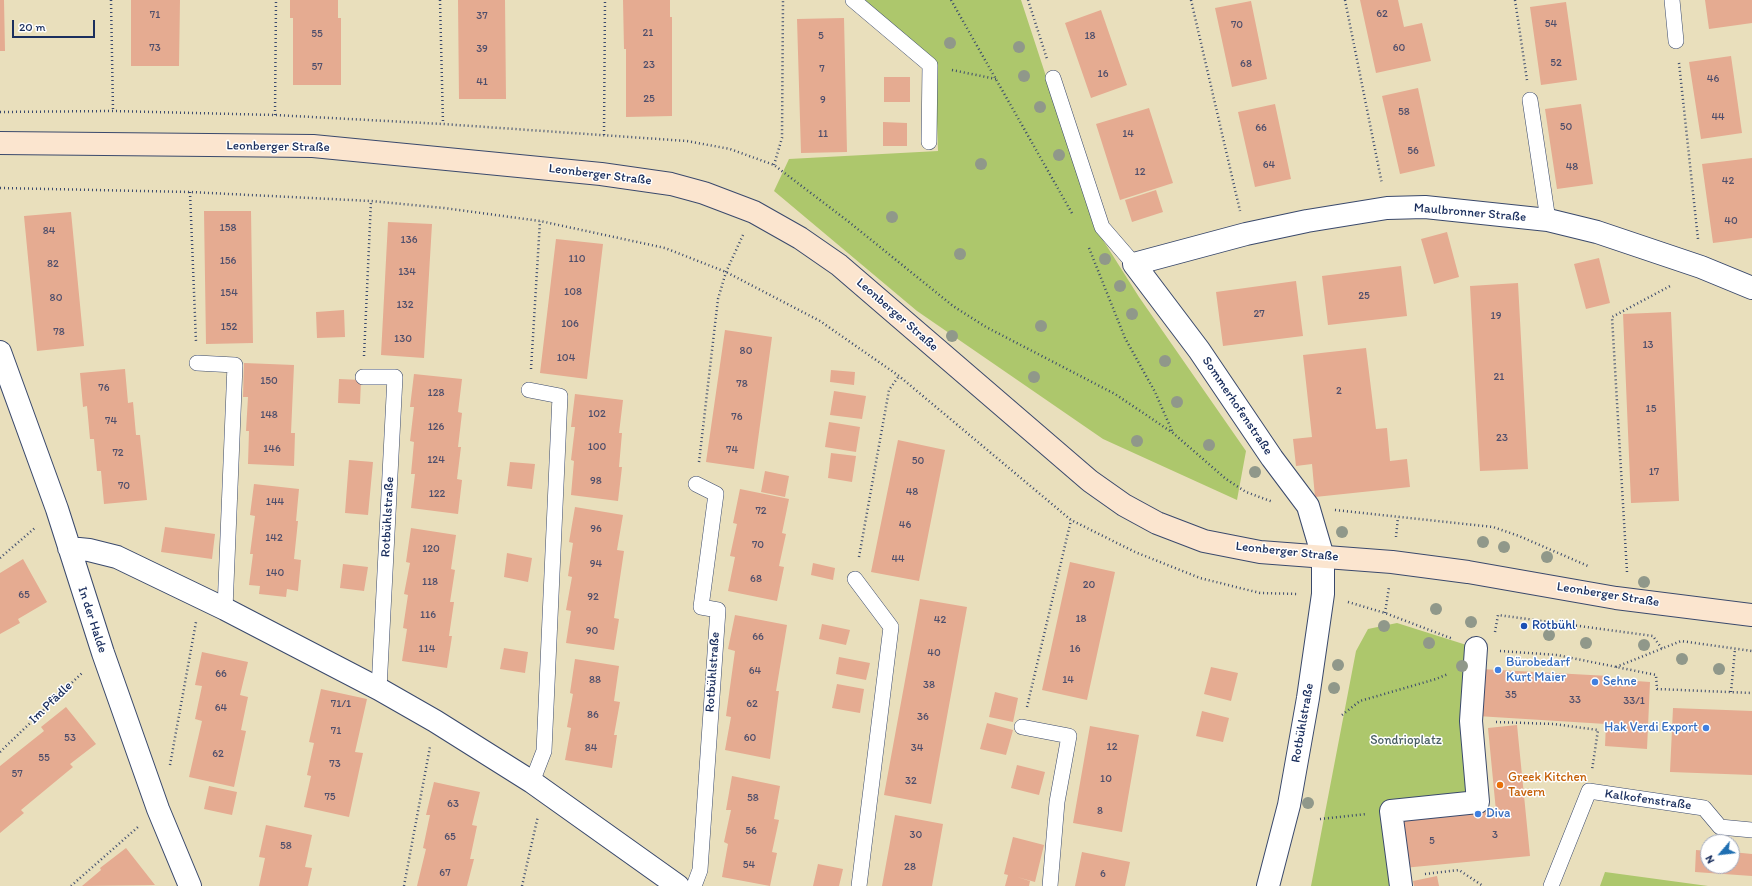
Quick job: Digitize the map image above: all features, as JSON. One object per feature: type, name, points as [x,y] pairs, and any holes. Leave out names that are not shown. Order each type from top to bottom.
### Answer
[{"type":"main road","name":"Leonberger Straße","points":[[0,144],[313,146],[601,174],[670,184],[704,193],[754,212],[800,238],[838,265],[1090,481],[1124,505],[1157,523],[1204,541],[1260,552],[1392,562],[1468,572],[1616,598],[1752,615]]},
{"type":"street","name":"Maulbronner Straße","points":[[1134,264],[1246,234],[1307,220],[1387,208],[1425,207],[1548,220],[1597,232],[1691,264],[1752,288]]},
{"type":"street","name":"Sommerhofenstraße","points":[[1134,264],[1199,350],[1272,458],[1308,506],[1323,557]]},
{"type":"street","name":"In der Halde","points":[[1,357],[57,509],[103,653],[158,809],[190,886]]},
{"type":"street","points":[[69,548],[89,550],[117,558],[225,609],[379,689],[435,721],[538,786],[678,886]]},
{"type":"street","name":"Rotbühlstraße","points":[[1268,886],[1289,805],[1308,698],[1323,594],[1323,557]]},
{"type":"street","points":[[1400,881],[1391,811],[1478,802],[1471,721],[1475,656]]},
{"type":"lane","points":[[853,0],[930,65],[929,142]]},
{"type":"lane","points":[[1672,0],[1676,42]]},
{"type":"lane","points":[[1053,78],[1102,227],[1134,264]]},
{"type":"lane","points":[[1530,100],[1548,220]]},
{"type":"lane","points":[[197,363],[234,364],[225,609]]},
{"type":"lane","name":"Rotbühlstraße","points":[[363,377],[395,377],[379,689]]},
{"type":"lane","points":[[529,390],[560,396],[544,751],[538,786]]},
{"type":"lane","name":"Rotbühlstraße","points":[[694,886],[700,870],[718,610],[700,607],[716,494],[696,484]]},
{"type":"lane","points":[[855,579],[891,627],[859,886]]},
{"type":"lane","points":[[1022,727],[1069,736],[1057,802],[1050,886]]},
{"type":"lane","name":"Kalkofenstraße","points":[[1551,886],[1589,791],[1704,808],[1720,827],[1752,830]]},
{"type":"path","points":[[111,0],[113,111]]},
{"type":"path","points":[[275,115],[276,0]]},
{"type":"path","points":[[440,0],[443,124]]},
{"type":"path","points":[[604,135],[605,0]]},
{"type":"path","points":[[774,165],[782,138],[783,0]]},
{"type":"path","points":[[951,0],[1074,217]]},
{"type":"path","points":[[1028,0],[1053,78]]},
{"type":"path","points":[[1191,0],[1246,234]]},
{"type":"path","points":[[1345,0],[1387,208]]},
{"type":"path","points":[[1515,0],[1530,100]]},
{"type":"path","points":[[1627,572],[1612,317],[1672,285],[1691,264],[1676,42]]},
{"type":"path","points":[[930,65],[996,80]]},
{"type":"path","points":[[0,188],[190,192],[371,201],[444,208],[540,221],[665,248],[726,272],[820,321],[899,376],[1071,520],[1135,552],[1200,578],[1260,593],[1323,594]]},
{"type":"path","points":[[190,192],[197,363]]},
{"type":"path","points":[[363,377],[371,201]]},
{"type":"path","points":[[696,484],[718,299],[726,272],[754,212]]},
{"type":"path","points":[[529,390],[540,221]]},
{"type":"path","points":[[1087,244],[1125,338],[1156,392],[1173,433]]},
{"type":"path","points":[[855,579],[889,390],[899,376]]},
{"type":"path","points":[[0,558],[57,509]]},
{"type":"path","points":[[1022,727],[1071,520]]},
{"type":"path","points":[[169,773],[192,636],[202,598]]},
{"type":"path","points":[[1495,636],[1498,615],[1653,636],[1662,649]]},
{"type":"path","points":[[1752,651],[1681,641],[1616,667],[1656,675],[1657,689],[1752,693]]},
{"type":"path","points":[[1731,692],[1735,649]]},
{"type":"path","name":"Im Pfädle","points":[[0,752],[103,653]]},
{"type":"path","points":[[1342,715],[1360,701],[1436,679],[1475,656]]},
{"type":"path","points":[[404,886],[435,721]]},
{"type":"path","points":[[1471,721],[1554,724],[1598,730],[1589,791]]},
{"type":"path","points":[[522,886],[538,786]]},
{"type":"path","points":[[71,886],[158,809]]},
{"type":"path","points":[[1320,819],[1391,811]]},
{"type":"path","points":[[1400,881],[1460,870],[1483,886]]},
{"type":"green space","points":[[865,0],[1021,0],[1096,229],[1139,297],[1246,451],[1237,500],[1103,439],[917,311],[774,191],[789,159],[938,151],[935,61]]},
{"type":"green space","name":"Sondrioplatz","points":[[1397,623],[1476,648],[1478,802],[1391,811],[1401,886],[1311,886],[1356,651],[1368,629]]},
{"type":"green space","points":[[1605,872],[1708,886],[1600,886]]},
{"type":"building","points":[[0,0],[4,0],[5,51],[0,51]]},
{"type":"building","points":[[131,0],[180,0],[179,66],[131,66]]},
{"type":"building","points":[[290,0],[338,0],[338,18],[341,18],[341,85],[293,85],[293,18],[290,18]]},
{"type":"building","points":[[458,0],[505,0],[506,99],[459,99]]},
{"type":"building","points":[[623,0],[670,0],[670,17],[672,17],[672,116],[626,117],[626,49],[624,49]]},
{"type":"building","points":[[1360,0],[1398,0],[1404,27],[1422,23],[1431,61],[1376,73]]},
{"type":"building","points":[[1705,0],[1752,0],[1752,23],[1709,29]]},
{"type":"building","points":[[1251,1],[1267,79],[1232,87],[1215,8]]},
{"type":"building","points":[[1566,2],[1577,80],[1541,85],[1530,7]]},
{"type":"building","points":[[1101,10],[1127,85],[1091,98],[1065,23]]},
{"type":"building","points":[[844,18],[847,152],[801,153],[797,19]]},
{"type":"building","points":[[1731,56],[1742,133],[1701,139],[1689,62]]},
{"type":"building","points":[[884,77],[910,77],[910,102],[884,102]]},
{"type":"building","points":[[1418,88],[1435,166],[1400,174],[1382,96]]},
{"type":"building","points":[[1275,104],[1291,179],[1255,187],[1238,112]]},
{"type":"building","points":[[1581,104],[1593,184],[1557,189],[1545,109]]},
{"type":"building","points":[[1149,108],[1173,183],[1120,200],[1096,124]]},
{"type":"building","points":[[883,122],[907,123],[907,146],[883,146]]},
{"type":"building","points":[[1752,158],[1752,238],[1713,243],[1702,164]]},
{"type":"building","points":[[1156,190],[1163,212],[1132,222],[1125,200]]},
{"type":"building","points":[[204,211],[251,211],[253,343],[206,344]]},
{"type":"building","points":[[71,212],[84,346],[37,351],[24,216]]},
{"type":"building","points":[[388,222],[432,224],[424,358],[381,355]]},
{"type":"building","points":[[1447,232],[1459,277],[1434,284],[1421,239]]},
{"type":"building","points":[[556,239],[603,244],[587,379],[540,373]]},
{"type":"building","points":[[1599,258],[1610,303],[1586,309],[1574,264]]},
{"type":"building","points":[[1401,266],[1407,316],[1328,325],[1322,276]]},
{"type":"building","points":[[1296,281],[1303,336],[1223,346],[1216,292]]},
{"type":"building","points":[[1518,283],[1528,469],[1480,471],[1470,286]]},
{"type":"building","points":[[344,310],[345,337],[317,338],[316,312]]},
{"type":"building","points":[[1671,312],[1679,501],[1631,503],[1623,314]]},
{"type":"building","points":[[725,330],[772,337],[754,469],[706,462]]},
{"type":"building","points":[[1366,348],[1376,429],[1387,428],[1390,461],[1407,459],[1410,487],[1315,497],[1312,464],[1296,466],[1293,439],[1312,437],[1303,355]]},
{"type":"building","points":[[244,363],[294,365],[291,433],[295,433],[294,466],[248,464],[249,431],[246,431],[248,397],[243,397]]},
{"type":"building","points":[[125,369],[128,403],[133,402],[136,435],[140,435],[147,500],[104,504],[101,471],[97,471],[94,439],[90,439],[87,406],[83,407],[80,373]]},
{"type":"building","points":[[831,370],[855,372],[854,385],[830,382]]},
{"type":"building","points":[[414,374],[462,379],[458,412],[462,413],[458,447],[461,447],[457,479],[462,480],[458,514],[411,508],[415,474],[411,474],[414,442],[410,441],[414,407],[410,407]]},
{"type":"building","points":[[339,379],[361,380],[360,404],[338,403]]},
{"type":"building","points":[[834,391],[866,396],[862,419],[830,415]]},
{"type":"building","points":[[575,394],[623,400],[619,433],[622,433],[619,467],[622,467],[618,501],[571,495],[574,461],[571,460],[575,427],[571,427]]},
{"type":"building","points":[[829,422],[860,427],[856,452],[825,447]]},
{"type":"building","points":[[898,440],[945,450],[919,581],[871,572]]},
{"type":"building","points":[[831,453],[856,456],[852,482],[828,478]]},
{"type":"building","points":[[349,460],[373,462],[368,515],[345,513]]},
{"type":"building","points":[[510,462],[535,464],[532,489],[507,486]]},
{"type":"building","points":[[765,471],[789,476],[785,497],[761,492]]},
{"type":"building","points":[[254,484],[299,489],[296,521],[298,521],[294,559],[301,560],[298,591],[287,589],[286,597],[259,594],[260,586],[249,585],[253,554],[250,554],[255,516],[250,515]]},
{"type":"building","points":[[740,489],[789,499],[782,533],[786,534],[779,566],[784,567],[777,601],[728,591],[735,557],[730,556],[737,524],[733,523]]},
{"type":"building","points":[[575,507],[623,515],[617,550],[624,551],[614,618],[619,619],[614,650],[566,643],[571,611],[566,610],[572,577],[568,576],[573,543],[569,542]]},
{"type":"building","points":[[165,527],[215,534],[212,559],[161,552]]},
{"type":"building","points":[[411,528],[456,535],[451,569],[455,570],[450,602],[454,602],[449,636],[452,636],[447,668],[402,661],[407,629],[403,628],[408,595],[404,594],[410,563],[406,562]]},
{"type":"building","points":[[507,553],[532,558],[528,582],[504,577]]},
{"type":"building","points":[[23,559],[47,602],[18,619],[20,623],[0,634],[0,573]]},
{"type":"building","points":[[1070,562],[1115,572],[1087,700],[1042,690]]},
{"type":"building","points":[[813,563],[835,568],[833,580],[811,575]]},
{"type":"building","points":[[343,564],[368,567],[364,591],[340,588]]},
{"type":"building","points":[[920,599],[967,607],[931,804],[884,795]]},
{"type":"building","points":[[735,615],[787,625],[776,691],[779,691],[770,759],[725,750],[731,717],[726,716],[735,651],[728,649]]},
{"type":"building","points":[[822,624],[850,630],[846,645],[819,639]]},
{"type":"building","points":[[504,648],[528,652],[525,673],[500,669]]},
{"type":"building","points":[[202,652],[248,662],[240,695],[248,697],[241,730],[246,731],[234,787],[189,777],[202,721],[195,719],[202,686],[195,685]]},
{"type":"building","points":[[839,657],[870,663],[866,680],[836,674]]},
{"type":"building","points":[[575,659],[619,666],[614,701],[620,702],[614,735],[617,735],[612,768],[565,760],[571,728],[567,727],[573,694],[570,693]]},
{"type":"building","points":[[1211,667],[1238,673],[1231,701],[1204,694]]},
{"type":"building","points":[[1480,669],[1609,676],[1608,679],[1650,682],[1647,749],[1605,746],[1606,724],[1477,716]]},
{"type":"building","points":[[837,684],[864,689],[860,713],[832,708]]},
{"type":"building","points":[[321,689],[367,699],[355,752],[363,753],[349,817],[304,807],[311,776],[307,775],[314,743],[309,742]]},
{"type":"building","points":[[995,692],[1018,698],[1013,722],[989,717]]},
{"type":"building","points":[[66,707],[96,744],[70,764],[73,767],[21,810],[24,813],[0,833],[0,766],[44,731],[41,727]]},
{"type":"building","points":[[1673,708],[1752,711],[1752,775],[1670,772]]},
{"type":"building","points":[[1202,711],[1229,718],[1223,742],[1196,736]]},
{"type":"building","points":[[987,723],[1013,730],[1006,755],[980,749]]},
{"type":"building","points":[[1517,725],[1530,856],[1403,868],[1398,821],[1496,811],[1488,728]]},
{"type":"building","points":[[1090,726],[1139,735],[1122,832],[1073,823]]},
{"type":"building","points":[[1017,765],[1045,772],[1039,795],[1011,788]]},
{"type":"building","points":[[732,776],[780,786],[774,819],[779,820],[772,852],[777,853],[770,886],[722,877],[728,844],[724,842],[731,810],[726,810]]},
{"type":"building","points":[[434,782],[480,792],[472,825],[477,826],[470,859],[474,859],[467,886],[417,886],[426,849],[423,848],[430,815],[426,815]]},
{"type":"building","points":[[209,786],[237,792],[232,815],[204,809]]},
{"type":"building","points":[[895,815],[943,824],[932,886],[882,886]]},
{"type":"building","points":[[266,825],[312,835],[305,867],[312,868],[308,886],[259,886],[265,858],[259,857]]},
{"type":"building","points":[[1013,837],[1044,845],[1035,882],[1017,877],[1030,881],[1029,886],[1005,886],[1008,875],[1004,874]]},
{"type":"building","points":[[126,848],[155,885],[82,886],[101,870],[100,868]]},
{"type":"building","points":[[1696,850],[1700,850],[1700,872],[1695,872]]},
{"type":"building","points":[[1082,852],[1130,862],[1125,886],[1075,886]]},
{"type":"building","points":[[1740,853],[1752,854],[1752,876],[1724,874],[1740,874]]},
{"type":"building","points":[[818,864],[843,869],[839,886],[813,886]]},
{"type":"building","points":[[1437,876],[1439,886],[1414,886],[1413,881]]},
{"type":"place","name":"Rotbühl","points":[[1524,626]]},
{"type":"place","name":"Bürobedarf Kurt Maier","points":[[1498,670]]},
{"type":"place","name":"Sehne","points":[[1595,682]]},
{"type":"place","name":"Hak Verdi Export","points":[[1706,728]]},
{"type":"place","name":"Greek Kitchen Tavern","points":[[1500,785]]},
{"type":"place","name":"Diva","points":[[1478,814]]}]
